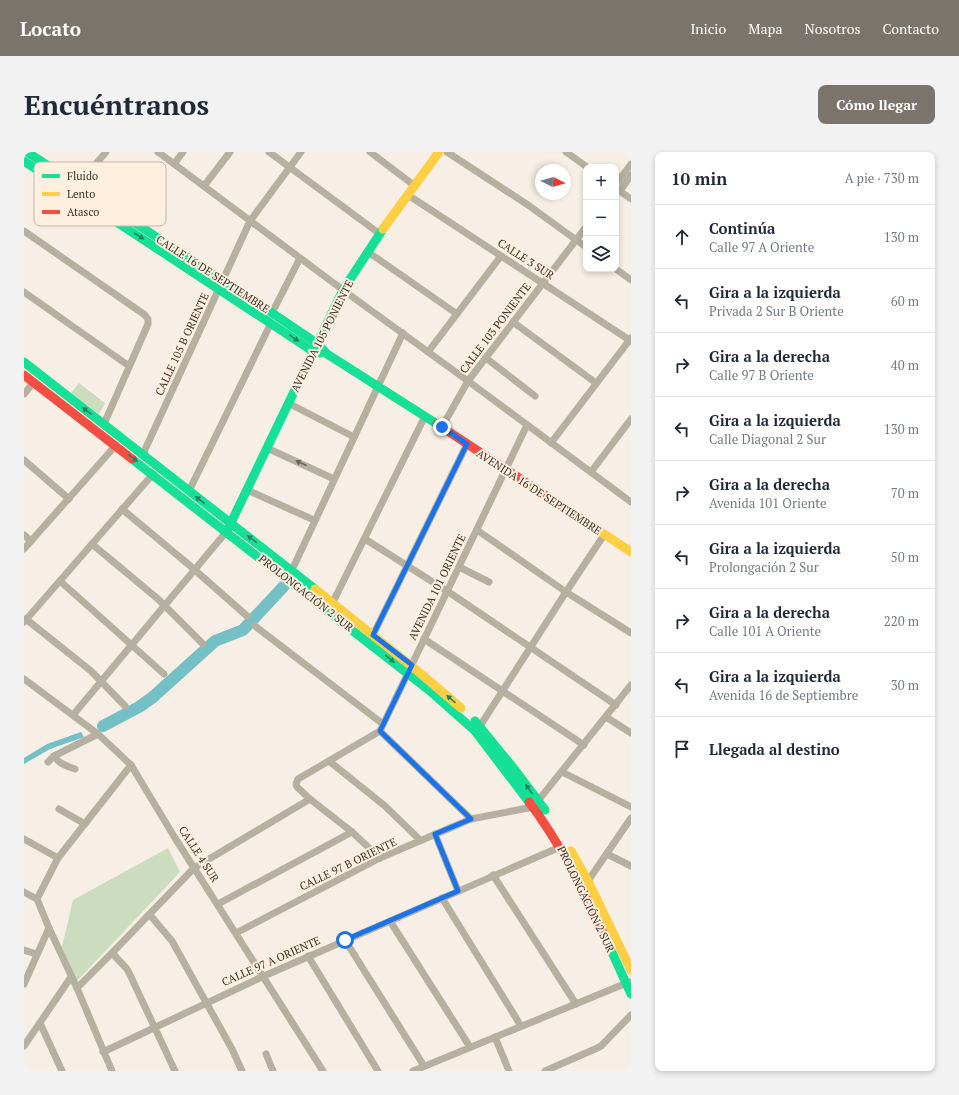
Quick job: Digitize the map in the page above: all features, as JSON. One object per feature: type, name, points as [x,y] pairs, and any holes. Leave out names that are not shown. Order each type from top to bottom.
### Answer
[{"type":"street","points":[[98,162],[106,152]]},
{"type":"street","points":[[158,152],[250,222],[630,500]]},
{"type":"street","points":[[174,164],[183,152]]},
{"type":"street","points":[[204,186],[230,152]]},
{"type":"street","points":[[269,152],[380,234]]},
{"type":"street","name":"CALLE 105 B ORIENTE","points":[[143,454],[250,222],[301,152]]},
{"type":"street","points":[[370,152],[415,186]]},
{"type":"street","name":"AVENIDA 105 PONIENTE","points":[[229,528],[343,290],[380,234],[439,152]]},
{"type":"street","points":[[447,152],[528,205],[583,245]]},
{"type":"street","points":[[566,152],[583,164]]},
{"type":"street","points":[[619,180],[631,164]]},
{"type":"street","points":[[619,189],[631,175]]},
{"type":"street","points":[[619,192],[631,199]]},
{"type":"street","name":"CALLE 3 SUR","points":[[408,195],[630,340]]},
{"type":"street","name":"CALLE 16 DE SEPTIEMBRE","points":[[131,226],[222,285],[272,313],[316,348]]},
{"type":"street","name":"CALLE 16 DE SEPTIEMBRE","points":[[137,226],[222,285],[271,323],[316,348]]},
{"type":"street","points":[[24,230],[145,315],[148,319],[148,324],[104,424]]},
{"type":"street","name":"CALLE 103 PONIENTE","points":[[442,427],[468,381],[583,231]]},
{"type":"street","points":[[368,252],[457,314]]},
{"type":"street","points":[[428,352],[500,256]]},
{"type":"street","points":[[272,313],[300,258]]},
{"type":"street","points":[[619,271],[631,280]]},
{"type":"street","points":[[24,292],[129,366]]},
{"type":"street","points":[[513,322],[596,383]]},
{"type":"street","points":[[189,491],[271,323]]},
{"type":"street","points":[[292,570],[314,520],[403,333]]},
{"type":"street","points":[[551,443],[630,340]]},
{"type":"street","name":"AVENIDA 16 DE SEPTIEMBRE","points":[[316,348],[442,427],[631,552]]},
{"type":"street","points":[[486,358],[536,396]]},
{"type":"street","name":"PROLONGACIÓN 2 SUR","points":[[24,362],[143,454],[189,491],[229,528],[410,669],[480,726],[536,804],[581,885],[629,982],[631,994]]},
{"type":"street","name":"PROLONGACIÓN 2 SUR","points":[[24,375],[153,474],[229,528],[292,570],[332,604],[373,635],[475,731],[536,804],[552,820],[588,881],[631,970]]},
{"type":"street","points":[[24,394],[34,382]]},
{"type":"street","points":[[288,403],[354,437]]},
{"type":"street","points":[[332,604],[425,416]]},
{"type":"street","points":[[591,472],[631,419]]},
{"type":"street","name":"AVENIDA 101 ORIENTE","points":[[380,731],[527,425]]},
{"type":"street","points":[[373,635],[467,444]]},
{"type":"street","points":[[24,549],[116,445]]},
{"type":"street","points":[[267,448],[334,479]]},
{"type":"street","points":[[24,460],[69,498]]},
{"type":"street","points":[[125,706],[91,671],[25,620],[153,474]]},
{"type":"street","points":[[247,490],[314,520]]},
{"type":"street","points":[[122,509],[247,616]]},
{"type":"street","points":[[73,716],[229,528]]},
{"type":"street","points":[[477,530],[566,592],[631,634]]},
{"type":"street","points":[[24,535],[31,541]]},
{"type":"street","points":[[480,726],[604,535]]},
{"type":"street","points":[[365,539],[447,591],[616,705]]},
{"type":"street","points":[[92,544],[165,606],[203,644]]},
{"type":"street","points":[[458,567],[490,582]]},
{"type":"street","points":[[60,581],[164,674]]},
{"type":"street","points":[[255,626],[383,724]]},
{"type":"street","points":[[424,639],[584,745]]},
{"type":"street","name":"CALLE 4 SUR","points":[[24,679],[98,734],[131,765],[194,868],[323,1071]]},
{"type":"street","points":[[536,804],[631,685]]},
{"type":"street","points":[[606,717],[631,733]]},
{"type":"street","points":[[380,858],[352,832],[310,799],[297,787],[296,784],[298,779],[380,731],[471,819]]},
{"type":"street","points":[[48,762],[54,756],[98,734]]},
{"type":"street","points":[[54,756],[62,764],[75,769]]},
{"type":"street","points":[[329,761],[385,806],[420,840]]},
{"type":"street","points":[[37,899],[58,858],[131,765]]},
{"type":"street","points":[[562,772],[631,807]]},
{"type":"street","points":[[77,988],[112,954],[194,868],[310,799]]},
{"type":"street","name":"CALLE 97 B ORIENTE","points":[[236,932],[380,858],[420,840],[471,819],[536,804]]},
{"type":"street","points":[[59,809],[85,824]]},
{"type":"street","points":[[588,881],[631,818]]},
{"type":"street","points":[[218,904],[352,832]]},
{"type":"street","points":[[435,834],[458,891]]},
{"type":"street","points":[[24,839],[58,858]]},
{"type":"street","name":"CALLE 97 A ORIENTE","points":[[104,1052],[206,1002],[308,956],[560,847]]},
{"type":"street","points":[[607,854],[631,866]]},
{"type":"street","points":[[493,875],[576,1004]]},
{"type":"street","points":[[24,892],[37,899],[112,1071]]},
{"type":"street","points":[[442,898],[521,1026]]},
{"type":"street","points":[[150,915],[172,941],[232,1049],[242,1071]]},
{"type":"street","points":[[390,921],[470,1047]]},
{"type":"street","points":[[24,984],[36,954],[49,928]]},
{"type":"street","points":[[345,940],[424,1066]]},
{"type":"street","points":[[24,950],[36,954]]},
{"type":"street","points":[[112,954],[127,969],[175,1071]]},
{"type":"street","points":[[308,956],[378,1071]]},
{"type":"street","points":[[24,1046],[72,977]]},
{"type":"street","points":[[413,1071],[629,982]]},
{"type":"street","points":[[545,1071],[600,1046],[631,1015]]},
{"type":"street","points":[[40,1023],[62,1071]]},
{"type":"street","points":[[495,1037],[509,1071]]},
{"type":"street","points":[[266,1054],[273,1071]]},
{"type":"green space","points":[[79,383],[105,403],[99,414],[71,393]]},
{"type":"green space","points":[[168,848],[180,872],[77,981],[62,947],[73,900]]},
{"type":"water","points":[[81,732],[84,737],[50,749],[24,764],[24,758],[47,744]]},
{"type":"waterway","points":[[103,726],[139,707],[153,697],[215,641],[243,630],[284,586]]},
{"type":"waterway","points":[[102,727],[151,699],[218,640],[240,633],[284,587]]},
{"type":"traffic: fast","points":[[27,152],[42,162]]},
{"type":"traffic: fast","points":[[24,161],[34,168]]},
{"type":"traffic: fast","points":[[123,226],[314,352],[320,353]]},
{"type":"traffic: fast","points":[[140,226],[318,344],[327,354],[437,424]]},
{"type":"traffic: fast","points":[[228,529],[343,290],[383,229]]},
{"type":"traffic: fast","points":[[24,362],[315,589]]},
{"type":"traffic: fast","points":[[132,459],[430,691],[475,731],[529,802]]},
{"type":"traffic: fast","points":[[475,721],[545,810]]},
{"type":"traffic: fast","points":[[605,937],[631,994]]},
{"type":"traffic: slow","points":[[383,229],[439,152]]},
{"type":"traffic: slow","points":[[583,520],[631,552]]},
{"type":"traffic: slow","points":[[315,589],[420,673],[461,708]]},
{"type":"traffic: slow","points":[[571,851],[588,881],[631,970]]},
{"type":"traffic: jam","points":[[24,375],[132,459]]},
{"type":"traffic: jam","points":[[437,424],[583,520]]},
{"type":"traffic: jam","points":[[529,802],[541,818],[561,851],[580,885],[605,937]]},
{"type":"route","points":[[345,940],[458,891],[435,834],[471,819],[380,731],[412,665],[373,635],[467,444],[442,427]]}]
